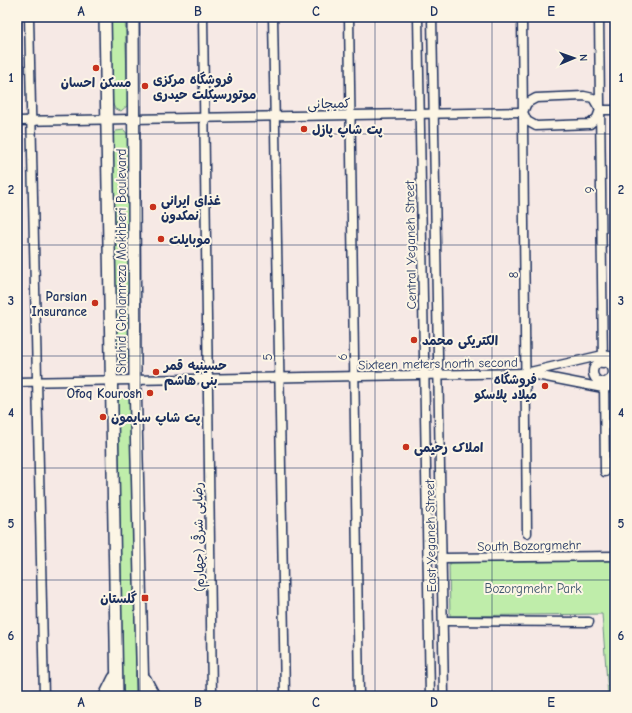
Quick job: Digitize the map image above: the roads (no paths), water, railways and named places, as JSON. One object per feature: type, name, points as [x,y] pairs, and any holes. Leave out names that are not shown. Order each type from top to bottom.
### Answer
[{"type":"main road","name":"Shahid Gholamreza Mokhberi Boulevard","points":[[105,17],[117,696]]},
{"type":"main road","name":"Shahid Gholamreza Mokhberi Boulevard","points":[[133,17],[135,119],[135,380],[143,696]]},
{"type":"main road","points":[[105,696],[116,674]]},
{"type":"main road","points":[[143,674],[154,696]]},
{"type":"street","points":[[29,17],[44,696]]},
{"type":"street","name":"رضایی شرقی (چهارم)","points":[[202,17],[212,696]]},
{"type":"street","name":"5","points":[[273,17],[285,696]]},
{"type":"street","name":"6","points":[[349,17],[359,696]]},
{"type":"street","name":"Central Yeganeh Street","points":[[418,17],[425,375]]},
{"type":"street","name":"Central Yeganeh Street","points":[[432,17],[438,374]]},
{"type":"street","name":"8","points":[[522,17],[527,533]]},
{"type":"street","name":"9","points":[[599,17],[603,359]]},
{"type":"street","points":[[588,96],[596,101],[600,110],[597,118],[590,124],[548,126],[531,124],[527,121],[523,112],[527,103],[536,98],[588,96]]},
{"type":"street","points":[[600,110],[615,110]]},
{"type":"street","name":"کمیجانی","points":[[17,121],[523,112]]},
{"type":"street","name":"Sixteen meters north second","points":[[526,373],[615,357]]},
{"type":"street","points":[[604,385],[598,381],[594,373],[597,365],[603,359],[613,370],[612,377],[604,385],[605,472]]},
{"type":"street","name":"Sixteen meters north second","points":[[17,382],[526,373],[615,386]]},
{"type":"street","name":"East Yeganeh Street","points":[[438,374],[443,558],[444,696]]},
{"type":"street","name":"East Yeganeh Street","points":[[425,375],[430,696]]},
{"type":"street","name":"South Bozorgmehr","points":[[443,558],[615,556]]},
{"type":"street","points":[[444,621],[589,622]]},
{"type":"place","name":"مسکن احسان","points":[[96,68]]},
{"type":"place","name":"فروشگاه مرکزی موتورسیکلت حيدری","points":[[145,86]]},
{"type":"place","name":"پت شاپ پازل","points":[[304,129]]},
{"type":"place","name":"غذای ایرانی نمکدون","points":[[153,207]]},
{"type":"place","name":"موبایلت","points":[[161,239]]},
{"type":"place","name":"Parsian Insurance","points":[[95,303]]},
{"type":"place","name":"الکتریکی محمد","points":[[414,340]]},
{"type":"place","name":"حسینیه قمر بنی هاشم","points":[[156,372]]},
{"type":"place","name":"فروشگاه میلاد پلاسکو","points":[[545,386]]},
{"type":"place","name":"Ofoq Kourosh","points":[[150,393]]},
{"type":"place","name":"پت شاپ سایمون","points":[[103,417]]},
{"type":"place","name":"املاک رحیمی","points":[[406,447]]},
{"type":"place","name":"گلستان","points":[[145,598]]},
{"type":"park label","name":"Bozorgmehr Park","points":[[533,588]]}]
